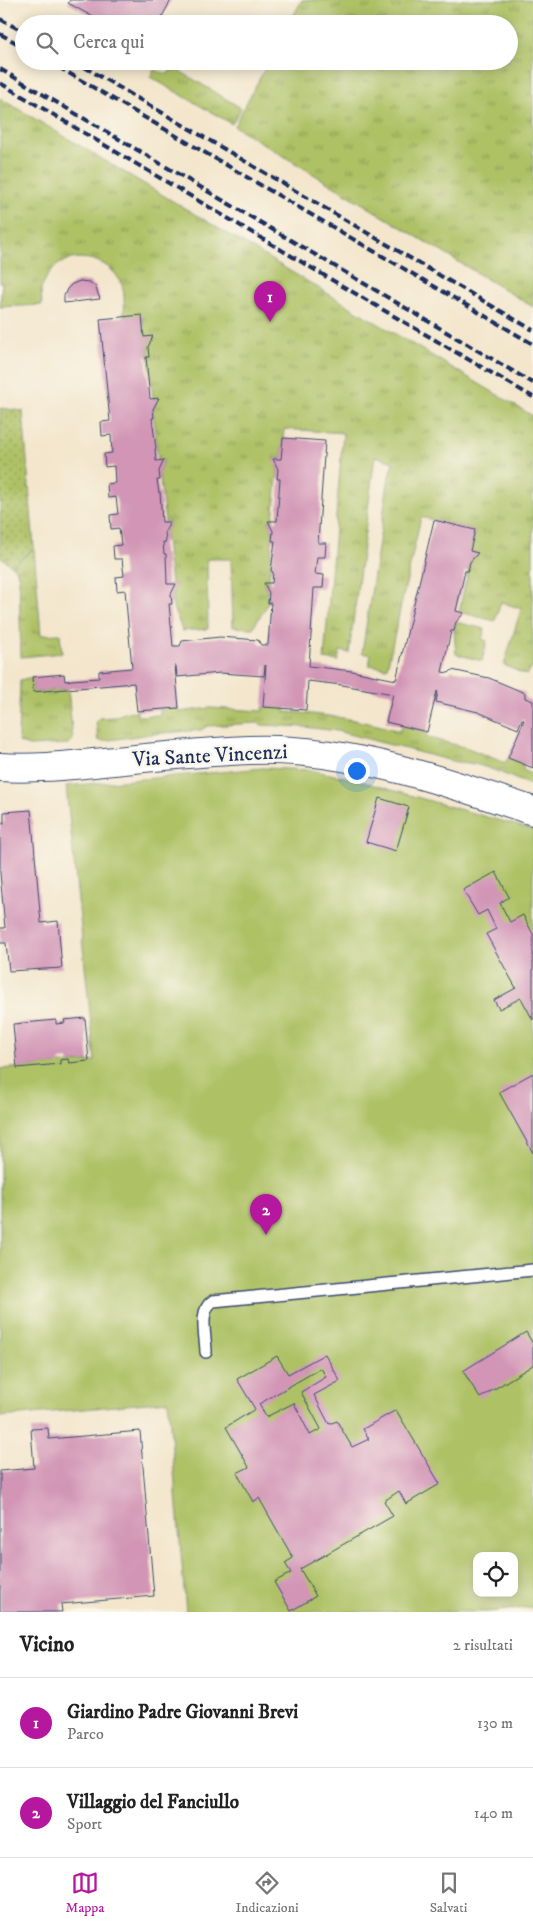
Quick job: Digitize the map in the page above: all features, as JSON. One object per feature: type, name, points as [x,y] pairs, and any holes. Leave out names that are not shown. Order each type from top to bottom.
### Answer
[{"type":"street","name":"Via Sante Vincenzi","points":[[0,767],[45,768],[250,750],[288,750],[350,758],[377,764],[444,782],[533,811]]},
{"type":"lane","points":[[206,1352],[204,1312],[207,1304],[212,1301],[533,1270]]},
{"type":"green space","points":[[302,0],[533,0],[533,307],[234,126],[264,70],[518,70],[518,15],[294,15]]},
{"type":"green space","points":[[154,70],[168,74],[171,70],[178,70],[241,108],[232,124],[150,77]]},
{"type":"green space","points":[[0,98],[533,416],[533,668],[526,675],[504,665],[521,609],[501,602],[495,621],[459,612],[470,562],[478,553],[470,551],[475,530],[421,517],[387,668],[369,665],[371,655],[362,653],[389,476],[393,462],[375,456],[349,653],[340,651],[338,661],[324,659],[343,433],[284,429],[281,459],[273,459],[278,469],[273,521],[268,521],[273,531],[269,583],[264,583],[268,602],[253,628],[233,627],[231,559],[207,559],[208,629],[182,631],[172,603],[176,584],[171,584],[165,532],[170,522],[165,522],[159,471],[164,460],[158,461],[153,409],[158,398],[153,399],[148,347],[144,337],[142,316],[124,317],[124,293],[119,279],[104,264],[84,258],[64,262],[55,267],[48,275],[42,287],[42,305],[0,307],[2,283],[0,282]]},
{"type":"green space","points":[[0,408],[23,411],[34,548],[12,566],[0,556]]},
{"type":"green space","points":[[34,548],[41,635],[60,634],[62,653],[21,657],[19,579],[17,571],[12,566]]},
{"type":"green space","points":[[456,622],[485,629],[482,639],[487,641],[482,661],[456,654],[454,631]]},
{"type":"green space","points":[[32,677],[33,692],[68,689],[73,740],[68,744],[29,746],[20,743],[18,738],[20,680]]},
{"type":"green space","points":[[263,707],[285,708],[285,712],[343,718],[400,731],[402,726],[427,732],[426,737],[468,748],[505,763],[508,758],[523,764],[523,770],[533,775],[533,786],[476,764],[456,762],[337,731],[304,727],[262,725],[257,723],[207,726],[201,730],[98,740],[96,722],[99,718],[114,717],[127,712],[137,711],[137,716],[160,715],[160,709],[179,708],[179,712],[210,708],[263,711]]},
{"type":"green space","points":[[263,768],[310,770],[349,778],[533,830],[533,1607],[488,1612],[186,1612],[168,1401],[0,1417],[0,1069],[95,1061],[66,786]]},
{"type":"building","points":[[70,0],[171,0],[163,15],[90,15],[68,3]]},
{"type":"building","points":[[80,281],[89,282],[95,286],[100,299],[64,303],[67,289],[72,284]]},
{"type":"building","points":[[142,315],[144,337],[153,336],[148,347],[149,357],[146,357],[150,399],[159,398],[153,409],[154,418],[152,418],[156,461],[164,460],[159,471],[160,480],[157,480],[160,492],[162,522],[170,522],[165,532],[166,542],[163,542],[164,554],[166,554],[167,584],[176,584],[171,594],[172,604],[169,604],[173,646],[180,646],[182,641],[220,637],[258,640],[261,645],[268,645],[271,603],[268,603],[269,593],[264,583],[272,583],[273,572],[271,571],[275,541],[272,541],[273,531],[268,521],[277,521],[280,479],[277,479],[278,469],[273,459],[281,459],[283,438],[325,441],[318,543],[326,543],[325,557],[317,557],[315,574],[324,575],[323,588],[314,588],[309,666],[352,671],[396,680],[434,520],[475,530],[470,551],[478,553],[470,562],[468,571],[465,571],[456,611],[464,613],[456,622],[454,631],[451,631],[442,672],[449,673],[452,670],[489,678],[525,693],[525,698],[533,701],[533,768],[508,758],[524,720],[522,719],[518,729],[478,712],[436,702],[437,691],[427,732],[386,722],[393,694],[308,681],[306,710],[263,707],[266,665],[264,676],[220,673],[177,677],[175,666],[179,708],[137,711],[134,683],[33,692],[32,677],[64,674],[65,681],[99,678],[99,671],[132,668],[125,590],[117,591],[116,577],[124,576],[122,559],[114,559],[113,546],[121,545],[119,528],[111,529],[110,515],[118,514],[116,497],[108,498],[107,484],[115,483],[114,466],[105,467],[104,454],[112,453],[111,435],[102,436],[101,422],[110,421],[100,319]]},
{"type":"building","points":[[379,798],[409,807],[396,851],[366,842]]},
{"type":"building","points":[[31,810],[41,923],[58,921],[62,968],[9,971],[6,943],[0,943],[0,928],[5,928],[0,873],[0,823],[4,823],[4,812]]},
{"type":"building","points":[[496,872],[509,897],[500,903],[510,922],[523,915],[533,934],[533,1020],[521,998],[499,1009],[494,1000],[516,988],[486,934],[496,929],[487,910],[478,915],[463,890]]},
{"type":"building","points":[[85,1018],[89,1061],[69,1063],[68,1059],[60,1060],[60,1064],[17,1068],[13,1024],[56,1020],[56,1024],[65,1023],[64,1020]]},
{"type":"building","points":[[533,1073],[533,1153],[499,1092]]},
{"type":"building","points":[[526,1332],[533,1344],[533,1365],[480,1398],[463,1371]]},
{"type":"building","points":[[325,1354],[340,1381],[314,1395],[329,1424],[337,1421],[352,1447],[369,1439],[363,1429],[396,1410],[440,1484],[406,1504],[399,1491],[384,1501],[393,1516],[300,1569],[316,1596],[291,1611],[274,1582],[291,1573],[285,1563],[293,1558],[259,1498],[253,1502],[237,1473],[249,1467],[226,1427],[255,1409],[237,1379],[277,1356],[288,1374]],"holes":[[[321,1368],[326,1377],[301,1392],[321,1429],[310,1435],[294,1403],[266,1417],[259,1404]]]},
{"type":"building","points":[[48,1428],[49,1439],[140,1431],[154,1596],[61,1604],[62,1612],[0,1612],[0,1471],[34,1468],[31,1429]]},
{"type":"railway","points":[[0,19],[15,27]]},
{"type":"railway","points":[[0,34],[15,42]]},
{"type":"railway","points":[[0,69],[533,383]]},
{"type":"railway","points":[[63,70],[533,344]]},
{"type":"railway","points":[[89,70],[533,330]]},
{"type":"railway","points":[[0,83],[533,397]]},
{"type":"place","name":"Giardino Padre Giovanni Brevi","points":[[270,322]]},
{"type":"place","name":"Villaggio del Fanciullo","points":[[266,1235]]}]
